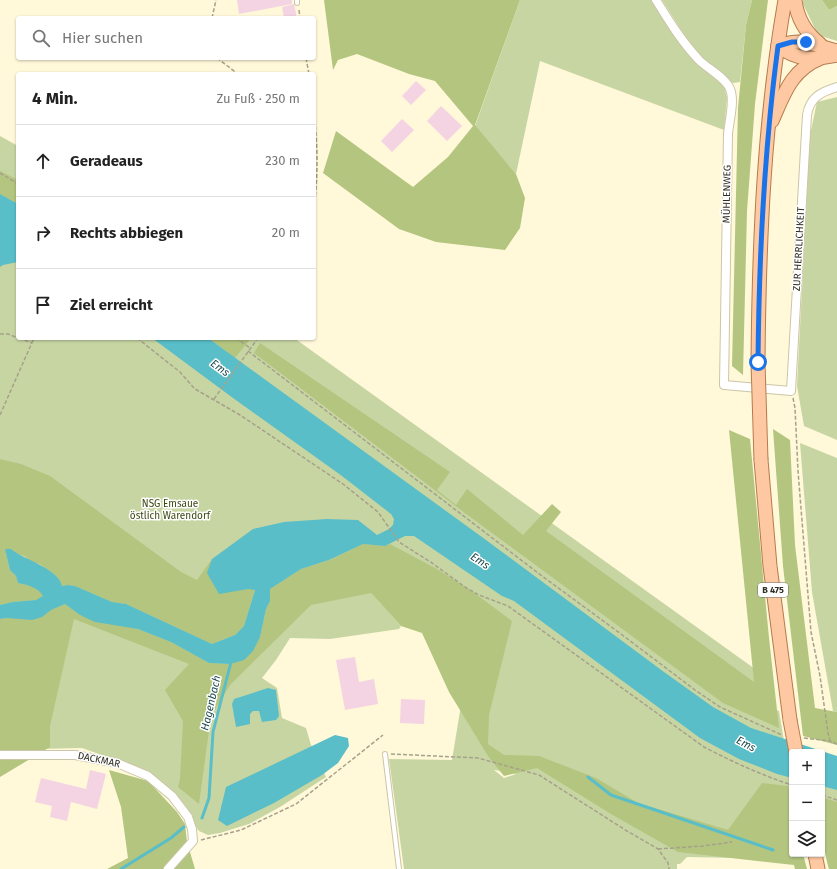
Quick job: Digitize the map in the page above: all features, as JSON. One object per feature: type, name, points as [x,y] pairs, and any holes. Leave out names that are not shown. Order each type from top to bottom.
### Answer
[{"type":"main road","name":"B 475","points":[[785,0],[768,130],[760,253],[758,362],[761,460],[770,566],[790,720],[795,749]]},
{"type":"main road","points":[[795,0],[797,11],[802,23],[821,52]]},
{"type":"main road","points":[[778,46],[799,42],[814,43],[821,52],[837,55]]},
{"type":"main road","points":[[768,130],[787,88],[794,77],[821,52],[837,51]]},
{"type":"main road","points":[[816,857],[818,869]]},
{"type":"street","name":"MÜHLENWEG","points":[[656,0],[675,30],[691,51],[700,61],[726,82],[732,94],[728,134],[724,385],[791,391]]},
{"type":"street","name":"ZUR HERRLICHKEIT","points":[[791,391],[807,115],[815,97],[837,87]]},
{"type":"street","name":"DACKMAR","points":[[0,755],[75,755],[117,763],[148,776],[172,796],[188,817],[192,829],[193,841]]},
{"type":"street","points":[[168,869],[193,841]]},
{"type":"lane","points":[[385,754],[399,869]]},
{"type":"path","points":[[212,16],[216,0]]},
{"type":"path","points":[[220,60],[235,72]]},
{"type":"path","points":[[306,60],[309,72]]},
{"type":"path","points":[[316,155],[316,190]]},
{"type":"path","points":[[0,173],[16,183]]},
{"type":"path","points":[[0,334],[8,334],[16,337]]},
{"type":"path","points":[[24,340],[32,343]]},
{"type":"path","points":[[0,415],[33,340]]},
{"type":"path","points":[[140,340],[180,372],[204,395],[240,414],[343,484],[378,512],[399,542],[432,563],[465,587],[479,595],[508,606],[704,747],[757,773],[789,784]]},
{"type":"path","points":[[239,340],[250,348]]},
{"type":"path","points":[[214,399],[256,340]]},
{"type":"path","points":[[248,352],[542,576],[583,605],[695,690],[720,707],[782,735],[788,736]]},
{"type":"path","points":[[791,391],[795,408],[798,471],[811,632],[820,676],[830,741]]},
{"type":"path","points":[[193,841],[241,830],[296,804],[383,734]]},
{"type":"path","points":[[802,738],[830,741],[837,744]]},
{"type":"path","points":[[385,754],[478,758],[538,775],[658,849],[668,863],[669,869]]},
{"type":"path","points":[[825,796],[837,800]]},
{"type":"path","points":[[658,849],[703,846],[732,842]]},
{"type":"green space","points":[[324,0],[520,0],[475,125],[516,174],[525,198],[520,228],[505,250],[436,242],[399,229],[323,173],[336,131],[413,187],[448,157],[473,126],[435,81],[409,74],[357,54],[338,60],[333,70]]},
{"type":"green space","points":[[520,0],[651,0],[697,64],[724,86],[727,98],[724,130],[540,61],[516,174],[475,126]]},
{"type":"green space","points":[[662,0],[752,0],[746,25],[740,82],[733,83],[703,60],[690,44]]},
{"type":"green space","points":[[752,0],[768,0],[755,104],[747,211],[743,375],[732,366],[738,108],[746,25]]},
{"type":"green space","points":[[803,0],[822,0],[829,10],[837,6],[837,41],[818,35],[803,4]]},
{"type":"green space","points":[[822,0],[837,0],[837,6],[829,10]]},
{"type":"green space","points":[[837,97],[837,440],[804,426],[797,386],[810,135],[817,102]]},
{"type":"green space","name":"NSG Emsaue östlich Warendorf","points":[[0,136],[16,145],[16,340],[297,340],[762,674],[767,707],[779,711],[789,772],[790,859],[687,857],[680,864],[677,864],[677,869],[404,869],[389,759],[452,760],[476,613],[372,594],[401,626],[399,629],[330,639],[290,638],[262,678],[277,688],[282,718],[306,728],[311,745],[326,777],[280,807],[249,824],[208,835],[199,831],[184,804],[174,794],[116,760],[82,748],[37,749],[0,741]],"holes":[[[494,770],[516,774],[504,778]]]},
{"type":"green space","points":[[0,171],[16,179],[16,203],[0,194]]},
{"type":"green space","points":[[211,340],[249,340],[235,358]]},
{"type":"green space","points":[[260,343],[450,472],[437,490],[456,505],[467,489],[523,535],[552,504],[561,512],[546,531],[754,682],[729,430],[750,439],[779,728],[723,703],[465,513],[254,353]]},
{"type":"green space","points":[[773,429],[790,440],[795,545],[815,708],[837,712],[837,745],[803,736],[783,566]]},
{"type":"green space","points":[[800,443],[837,458],[837,712],[833,711],[812,592]]},
{"type":"green space","points":[[0,459],[21,464],[50,476],[181,572],[197,580],[212,559],[208,573],[248,589],[255,589],[244,626],[235,635],[212,644],[126,604],[112,602],[75,586],[61,586],[55,575],[40,564],[31,562],[25,556],[18,554],[11,549],[5,549],[10,570],[16,576],[18,583],[36,588],[44,596],[36,600],[0,605]]},
{"type":"green space","points":[[363,544],[385,546],[390,544],[437,569],[473,592],[512,621],[489,715],[488,744],[504,755],[539,756],[596,778],[638,803],[728,830],[762,783],[788,786],[789,857],[804,857],[807,869],[795,869],[794,865],[678,852],[611,814],[537,768],[504,776],[488,756],[449,692],[422,633],[401,626],[371,593],[311,605],[230,685],[211,716],[199,804],[178,787],[180,779],[183,721],[165,690],[189,664],[74,619],[50,726],[50,747],[0,777],[0,619],[42,617],[50,610],[65,604],[80,615],[138,629],[171,642],[209,663],[230,664],[260,637],[266,609],[270,601],[270,589],[301,569],[330,560]]},
{"type":"green space","points":[[109,770],[148,781],[177,812],[185,824],[187,842],[195,869],[107,869],[128,858],[121,807]]},
{"type":"green space","points":[[825,786],[837,788],[837,869],[829,869],[826,858]]},
{"type":"green space","points":[[825,798],[837,802],[837,869],[829,869],[825,851]]},
{"type":"water","points":[[0,194],[16,203],[16,262],[0,267]]},
{"type":"water","name":"Ems","points":[[155,340],[211,340],[713,707],[751,728],[816,749],[789,749],[789,777],[739,759],[700,738],[514,601],[502,596],[414,536],[405,536],[385,546],[363,544],[329,560],[301,569],[270,589],[270,601],[266,609],[260,637],[253,651],[244,660],[230,664],[209,663],[171,642],[138,629],[95,622],[80,615],[65,604],[51,610],[42,617],[32,620],[7,618],[0,619],[0,605],[36,600],[43,596],[35,588],[18,583],[16,576],[10,570],[5,549],[11,549],[48,569],[59,580],[62,586],[75,586],[112,602],[126,604],[212,644],[235,635],[244,626],[255,590],[248,589],[219,594],[207,573],[212,559],[253,529],[284,522],[327,519],[358,520],[377,535],[389,529],[393,525],[394,519],[391,514],[342,476]]},
{"type":"water","points":[[268,688],[276,690],[279,716],[276,720],[262,722],[259,711],[253,711],[250,714],[250,724],[236,727],[232,704],[234,699]]},
{"type":"water","points":[[335,735],[348,738],[349,746],[338,763],[322,775],[274,803],[227,826],[218,820],[226,787]]},
{"type":"water","points":[[825,752],[837,756],[837,790],[825,787]]},
{"type":"building","points":[[237,0],[292,0],[292,4],[239,14]]},
{"type":"building","points":[[294,4],[297,16],[284,16],[282,7]]},
{"type":"building","points":[[416,81],[426,90],[411,105],[402,96]]},
{"type":"building","points":[[441,106],[462,126],[447,141],[427,121]]},
{"type":"building","points":[[402,119],[414,130],[392,152],[381,141]]},
{"type":"building","points":[[355,657],[359,682],[374,679],[378,704],[345,710],[336,660]]},
{"type":"building","points":[[401,699],[425,700],[424,724],[400,723]]},
{"type":"building","points":[[90,770],[106,774],[97,809],[71,802],[67,821],[50,817],[52,806],[35,802],[41,778],[86,789]]},
{"type":"waterway","name":"Hagenbach","points":[[202,818],[209,798],[213,732],[231,662]]},
{"type":"waterway","points":[[588,777],[611,795],[773,850]]},
{"type":"waterway","name":"Hagenbach","points":[[121,869],[171,838],[184,827]]},
{"type":"route","points":[[758,362],[760,253],[764,171],[778,46],[785,43],[806,42]]}]
